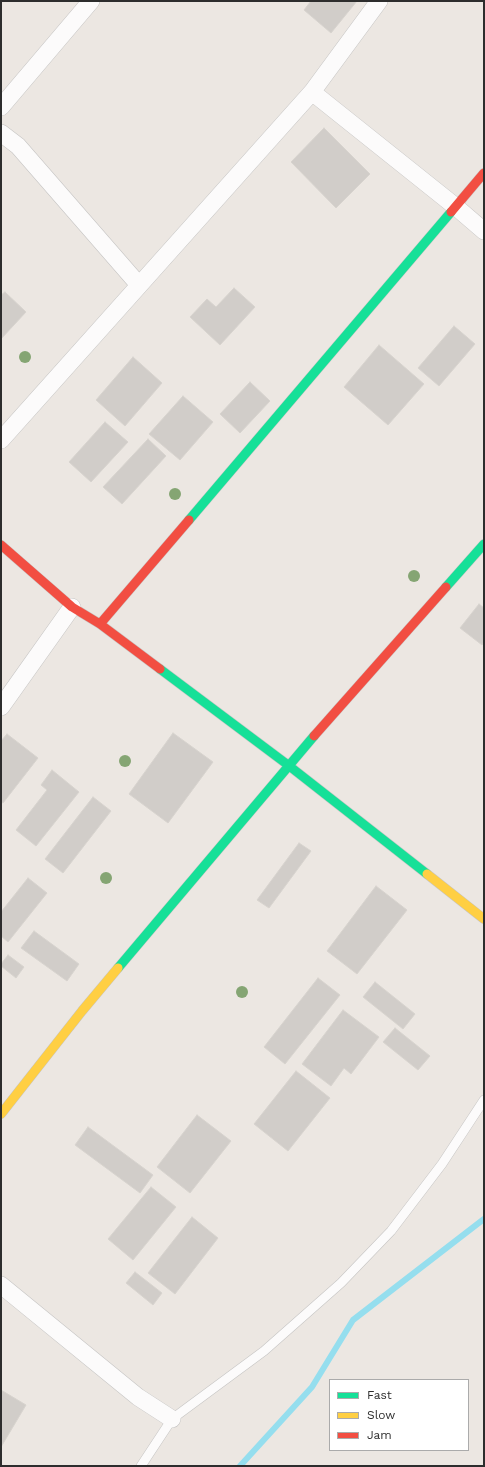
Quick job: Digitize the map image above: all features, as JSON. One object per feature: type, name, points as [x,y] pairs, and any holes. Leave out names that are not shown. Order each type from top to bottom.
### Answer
[{"type":"street","points":[[1,107],[91,1]]},
{"type":"street","points":[[1,440],[312,92],[379,1]]},
{"type":"street","points":[[312,92],[484,231]]},
{"type":"street","points":[[1,133],[18,146],[139,285]]},
{"type":"street","points":[[100,624],[484,173]]},
{"type":"street","points":[[1,1114],[82,1011],[288,765],[484,544]]},
{"type":"street","points":[[1,545],[72,607],[100,624],[288,765],[484,919]]},
{"type":"street","points":[[1,707],[72,607]]},
{"type":"street","points":[[1,1285],[138,1397],[172,1418]]},
{"type":"lane","points":[[141,1466],[172,1418],[264,1351],[341,1283],[391,1231],[442,1164],[484,1100]]},
{"type":"building","points":[[311,1],[357,1],[331,33],[304,10]]},
{"type":"building","points":[[324,128],[370,174],[336,208],[291,162]]},
{"type":"building","points":[[234,288],[255,307],[220,345],[190,317],[207,299],[216,307]]},
{"type":"building","points":[[5,292],[26,312],[1,339],[1,295]]},
{"type":"building","points":[[454,326],[475,344],[439,386],[418,368]]},
{"type":"building","points":[[379,345],[424,384],[388,425],[344,387]]},
{"type":"building","points":[[133,357],[162,383],[125,426],[96,400]]},
{"type":"building","points":[[250,382],[270,401],[240,433],[220,414]]},
{"type":"building","points":[[183,396],[213,422],[180,460],[149,434]]},
{"type":"building","points":[[105,422],[128,442],[91,482],[69,462]]},
{"type":"building","points":[[148,439],[166,456],[122,504],[103,487]]},
{"type":"building","points":[[479,604],[484,608],[484,642],[482,645],[460,628]]},
{"type":"building","points":[[173,733],[213,762],[168,823],[129,794]]},
{"type":"building","points":[[7,734],[38,758],[3,803],[1,802],[1,741]]},
{"type":"building","points":[[52,770],[79,792],[36,846],[16,830],[47,790],[41,785]]},
{"type":"building","points":[[93,797],[111,811],[63,873],[45,859]]},
{"type":"building","points":[[299,843],[311,851],[269,908],[257,900]]},
{"type":"building","points":[[28,878],[47,893],[8,942],[1,936],[1,912]]},
{"type":"building","points":[[376,886],[407,910],[357,974],[327,951]]},
{"type":"building","points":[[34,931],[79,964],[67,981],[21,948]]},
{"type":"building","points":[[8,955],[24,967],[16,978],[1,966]]},
{"type":"building","points":[[318,978],[340,995],[285,1064],[264,1047]]},
{"type":"building","points":[[375,982],[415,1014],[403,1029],[363,997]]},
{"type":"building","points":[[343,1010],[379,1037],[351,1074],[344,1068],[331,1086],[302,1064]]},
{"type":"building","points":[[395,1028],[430,1056],[418,1070],[383,1042]]},
{"type":"building","points":[[296,1071],[330,1098],[288,1151],[254,1124]]},
{"type":"building","points":[[197,1115],[231,1141],[190,1193],[157,1167]]},
{"type":"building","points":[[88,1127],[153,1175],[140,1193],[75,1145]]},
{"type":"building","points":[[151,1187],[176,1207],[133,1260],[108,1239]]},
{"type":"building","points":[[192,1217],[218,1238],[175,1294],[148,1273]]},
{"type":"building","points":[[135,1272],[162,1293],[153,1305],[126,1283]]},
{"type":"building","points":[[1,1390],[26,1405],[1,1447]]},
{"type":"waterway","points":[[240,1466],[312,1387],[353,1320],[484,1219]]},
{"type":"traffic: fast","points":[[189,520],[451,212]]},
{"type":"traffic: fast","points":[[446,587],[484,544]]},
{"type":"traffic: fast","points":[[160,669],[288,765],[427,874]]},
{"type":"traffic: fast","points":[[118,968],[314,736]]},
{"type":"traffic: slow","points":[[427,874],[484,919]]},
{"type":"traffic: slow","points":[[1,1114],[82,1011],[118,968]]},
{"type":"traffic: jam","points":[[451,212],[484,173]]},
{"type":"traffic: jam","points":[[100,624],[189,520]]},
{"type":"traffic: jam","points":[[1,545],[72,607],[100,624],[160,669]]},
{"type":"traffic: jam","points":[[314,736],[446,587]]}]
